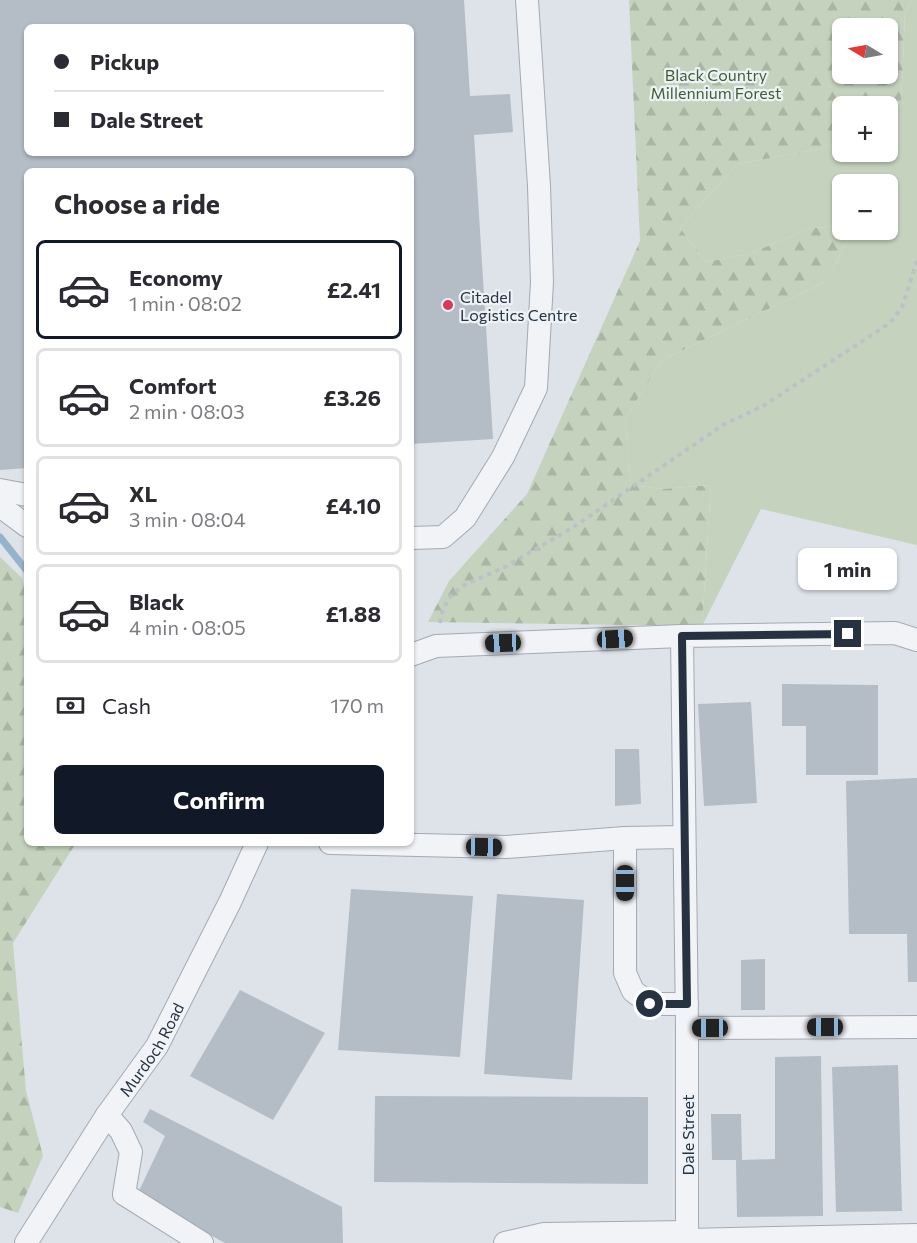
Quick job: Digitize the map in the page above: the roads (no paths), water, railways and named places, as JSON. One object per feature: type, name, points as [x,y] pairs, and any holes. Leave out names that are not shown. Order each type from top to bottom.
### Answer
[{"type":"street","points":[[414,538],[443,537],[465,518],[503,457],[536,388],[542,282],[539,186],[527,0]]},
{"type":"street","points":[[0,489],[24,494]]},
{"type":"street","points":[[0,506],[24,524]]},
{"type":"street","points":[[414,654],[436,646],[682,636],[895,633],[917,640]]},
{"type":"street","name":"Dale Street","points":[[682,636],[687,1004],[687,1238]]},
{"type":"street","points":[[414,845],[506,847],[625,838],[684,837]]},
{"type":"street","points":[[625,838],[625,973],[633,991],[650,1004],[687,1004]]},
{"type":"street","name":"Murdoch Road","points":[[26,1243],[107,1115],[157,1046],[256,846]]},
{"type":"street","points":[[687,1028],[917,1027]]},
{"type":"street","points":[[107,1115],[121,1131],[131,1152],[124,1194],[202,1243]]},
{"type":"street","points":[[505,1243],[544,1233],[687,1238],[917,1235]]},
{"type":"waterway","points":[[0,537],[24,567]]},
{"type":"place","name":"Citadel Logistics Centre","points":[[448,305]]},
{"type":"park label","name":"Black Country Millennium Forest","points":[[716,83]]}]
